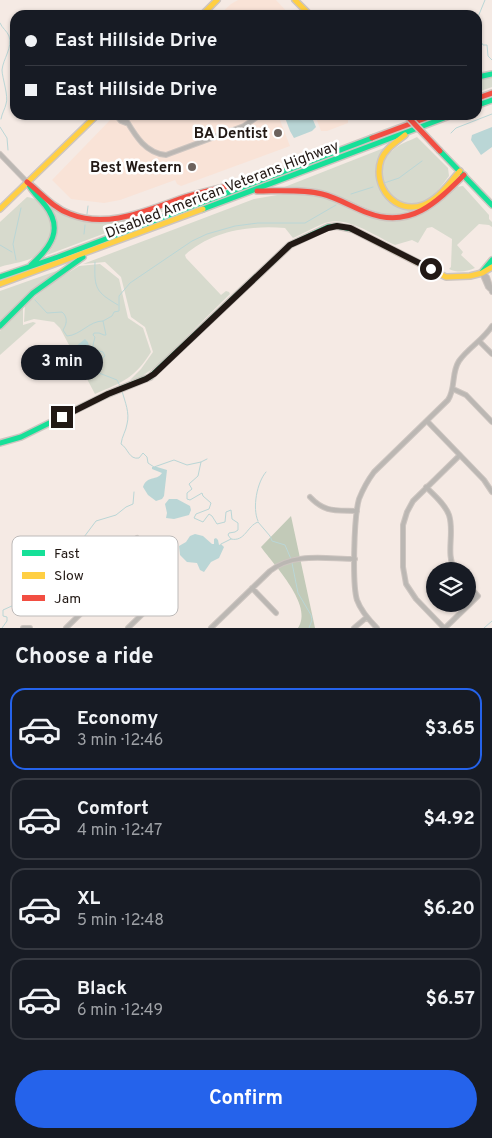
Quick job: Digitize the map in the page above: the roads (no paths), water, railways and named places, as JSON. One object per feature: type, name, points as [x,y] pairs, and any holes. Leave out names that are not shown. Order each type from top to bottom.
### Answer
[{"type":"main road","points":[[207,10],[217,0]]},
{"type":"main road","points":[[295,0],[305,10]]},
{"type":"main road","points":[[0,209],[92,120]]},
{"type":"main road","points":[[411,120],[492,204]]},
{"type":"main road","name":"Disabled American Veterans Highway","points":[[0,277],[421,120]]},
{"type":"main road","name":"Disabled American Veterans Highway","points":[[0,284],[91,252],[439,120]]},
{"type":"main road","points":[[409,131],[387,151],[378,166],[379,182],[389,199],[406,206],[414,207],[425,204],[462,173]]},
{"type":"main road","points":[[251,191],[290,190],[323,194],[377,216],[400,218],[416,214],[427,208],[462,173]]},
{"type":"main road","points":[[28,182],[60,210],[78,217],[96,220],[120,218],[211,190],[273,176]]},
{"type":"main road","points":[[27,268],[49,248],[55,230],[50,213],[31,191],[28,182]]},
{"type":"main road","points":[[0,443],[35,430],[154,374],[287,247],[325,228],[337,226],[350,228],[446,277],[460,279],[470,277],[487,271],[492,267]]},
{"type":"main road","points":[[0,326],[42,286],[91,252]]},
{"type":"main road","points":[[482,272],[492,260]]},
{"type":"street","points":[[120,120],[126,123]]},
{"type":"street","points":[[125,120],[148,149],[162,155],[171,154],[244,126],[253,120]]},
{"type":"street","points":[[0,154],[28,182]]},
{"type":"street","points":[[482,272],[487,277],[491,290]]},
{"type":"street","points":[[377,628],[366,617],[356,595],[357,511],[362,492],[374,472],[448,400],[453,389],[454,374],[459,362],[492,326]]},
{"type":"street","points":[[479,341],[492,354]]},
{"type":"street","points":[[453,389],[466,395],[492,422]]},
{"type":"street","points":[[427,421],[484,480],[492,492]]},
{"type":"street","points":[[460,455],[426,487],[413,501],[407,512],[404,525],[403,567],[405,580],[413,595],[445,628],[462,612]]},
{"type":"street","points":[[426,487],[449,514],[452,562]]},
{"type":"street","points":[[310,497],[326,509],[357,511]]},
{"type":"street","points":[[213,627],[276,566],[286,561],[294,559],[355,559]]},
{"type":"street","points":[[252,588],[276,613]]},
{"type":"street","points":[[66,628],[78,616]]},
{"type":"street","points":[[128,628],[140,616]]},
{"type":"street","points":[[354,628],[366,617]]},
{"type":"street","points":[[23,628],[30,628]]},
{"type":"water","points":[[286,120],[313,120],[316,127],[312,131],[294,138]]},
{"type":"water","points":[[492,127],[492,147],[481,155],[471,140],[472,135]]},
{"type":"water","points":[[85,339],[88,342],[91,355],[88,360],[83,361],[77,357],[75,347]]},
{"type":"water","points":[[152,467],[167,470],[164,496],[156,501],[148,495],[143,487],[149,479],[157,477],[162,473],[152,469]]},
{"type":"water","points":[[169,499],[177,499],[190,506],[189,515],[174,519],[166,518],[165,504]]},
{"type":"water","points":[[195,534],[203,536],[212,544],[214,544],[214,539],[216,538],[219,545],[221,544],[224,547],[219,558],[211,562],[204,572],[200,570],[197,563],[187,562],[180,555],[179,546]]},
{"type":"waterway","points":[[481,10],[485,0]]},
{"type":"waterway","points":[[0,23],[10,40],[2,70],[7,101],[1,119]]},
{"type":"waterway","points":[[482,43],[487,45],[488,56],[492,60]]},
{"type":"waterway","points":[[482,118],[492,114]]},
{"type":"waterway","points":[[451,133],[456,128],[477,120]]},
{"type":"waterway","points":[[0,127],[7,138],[8,150]]},
{"type":"waterway","points":[[384,183],[399,178],[422,161]]},
{"type":"waterway","points":[[351,194],[373,187]]},
{"type":"waterway","points":[[103,321],[112,316],[114,312],[119,311],[119,296],[130,283],[192,241],[207,234],[235,226],[258,223],[305,223],[336,205]]},
{"type":"waterway","points":[[87,214],[88,206]]},
{"type":"waterway","points":[[16,260],[13,244],[21,208]]},
{"type":"waterway","points":[[84,234],[85,225]]},
{"type":"waterway","points":[[0,245],[12,252]]},
{"type":"waterway","points":[[95,262],[95,278],[98,289],[105,297],[118,305]]},
{"type":"waterway","points":[[35,300],[47,313],[62,312],[64,314],[66,321],[63,330],[67,336],[77,333],[93,323],[103,321],[106,335],[94,333],[93,345],[95,350],[103,352],[105,356],[92,365],[99,373],[117,380],[121,388]]},
{"type":"waterway","points":[[122,391],[128,420],[121,444],[131,456],[139,458],[143,453],[147,457],[148,463],[154,467],[174,460],[187,465],[201,462],[198,476],[189,484],[192,489],[187,493],[187,499],[190,500],[202,493],[211,503],[209,509],[196,514],[194,518],[203,522],[209,514],[217,524],[225,522],[226,512],[231,510],[232,519],[238,523],[238,530],[228,535],[231,539],[240,538],[258,522],[272,541],[285,545],[291,559]]},
{"type":"waterway","points":[[201,462],[207,459]]},
{"type":"waterway","points":[[258,521],[255,509],[256,495],[260,482],[266,472]]},
{"type":"waterway","points":[[85,536],[96,521],[116,515],[133,504],[134,492]]},
{"type":"waterway","points":[[221,544],[231,539]]},
{"type":"waterway","points":[[292,563],[298,593],[311,615],[312,620],[309,628]]},
{"type":"waterway","points":[[2,628],[7,621],[7,617],[3,616],[3,610],[12,606]]},
{"type":"waterway","points":[[484,628],[492,621]]},
{"type":"place","name":"BA Dentist","points":[[278,133]]},
{"type":"place","name":"Best Western","points":[[192,167]]}]
